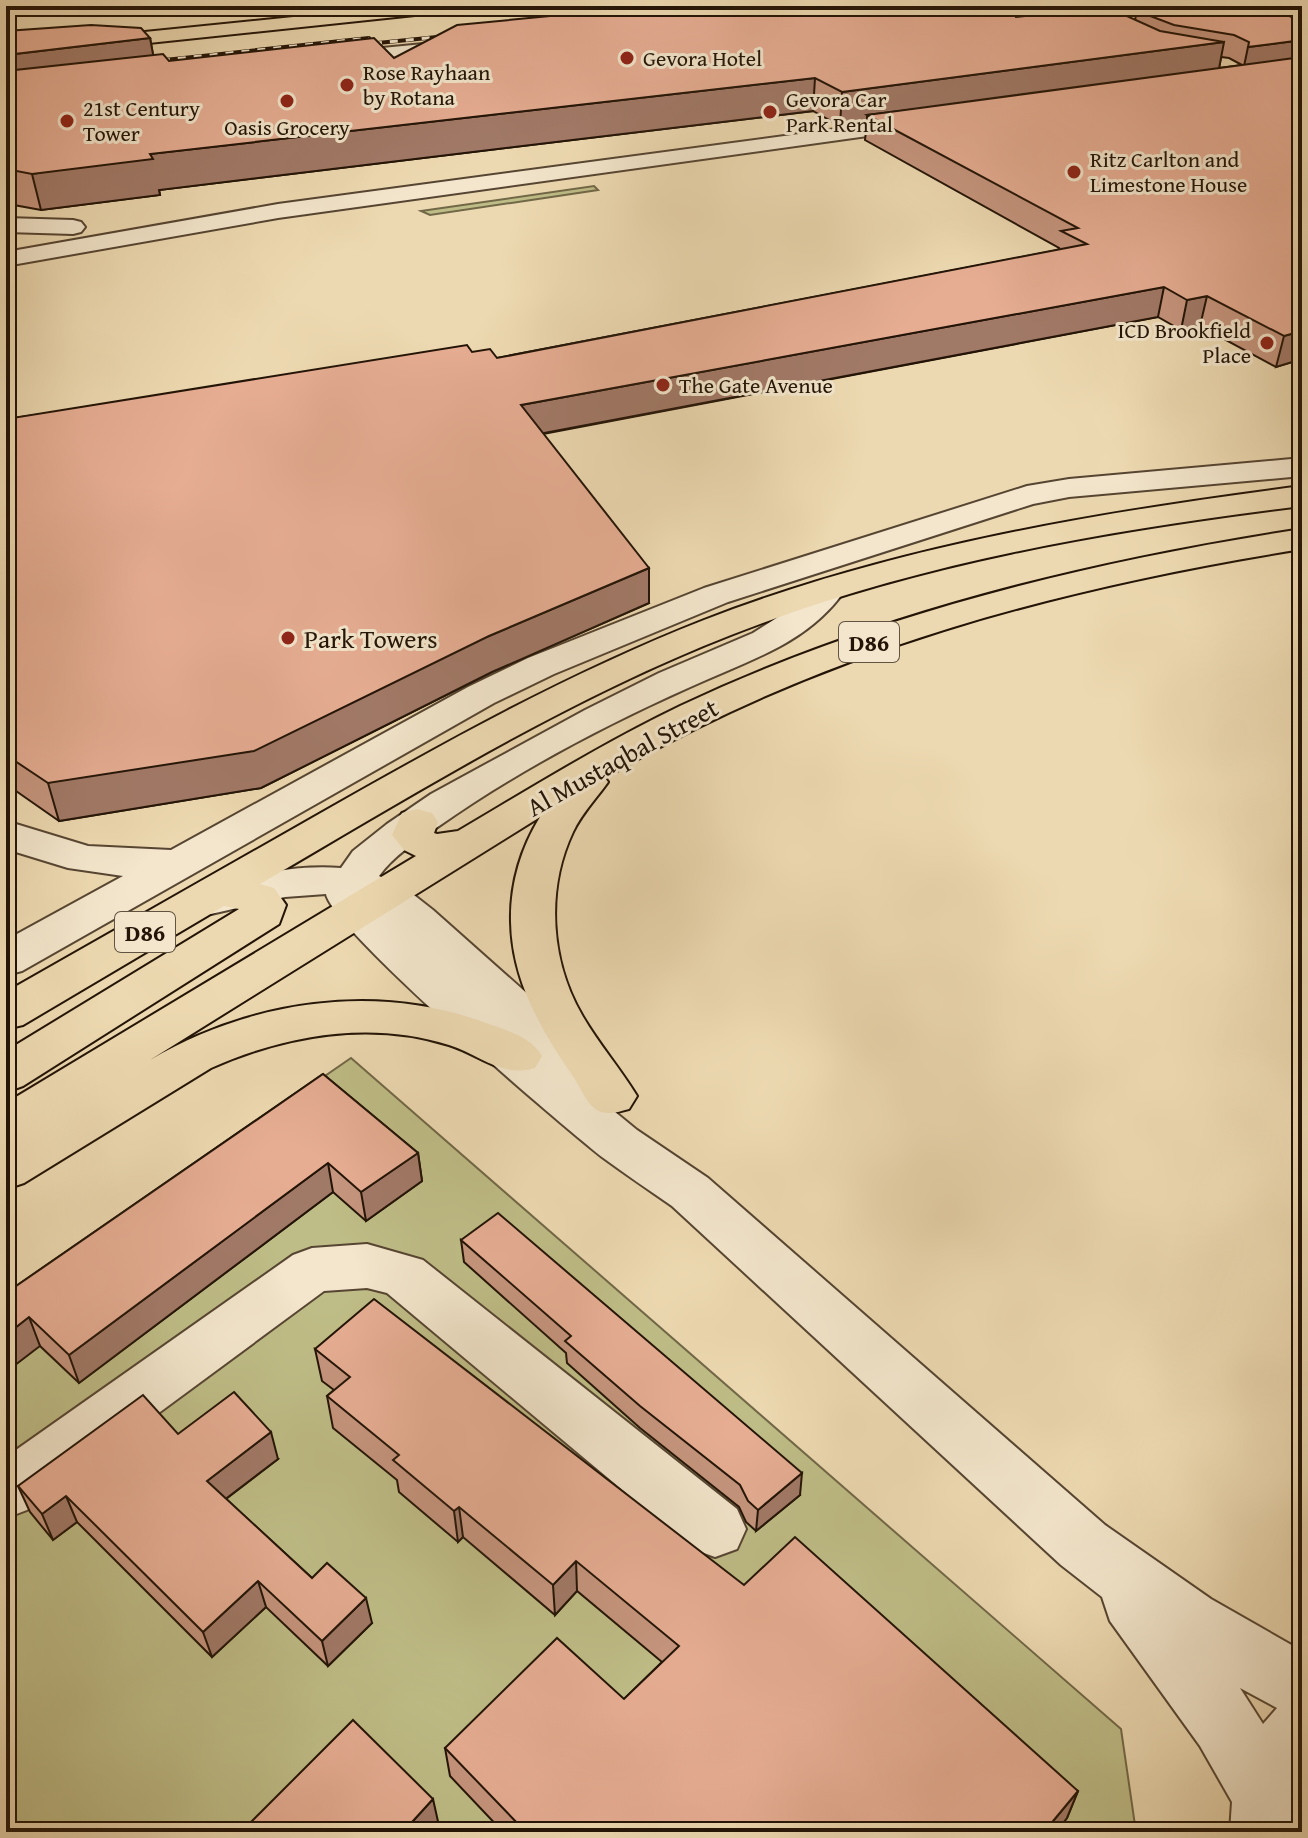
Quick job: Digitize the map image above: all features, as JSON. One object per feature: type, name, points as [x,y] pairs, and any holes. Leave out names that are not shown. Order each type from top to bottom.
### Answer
[{"type":"main road","points":[[6,52],[453,6]]},
{"type":"main road","points":[[1235,504],[1261,472]]},
{"type":"main road","name":"D86","points":[[6,1013],[541,706],[684,641],[828,590],[1017,542],[1235,504],[1302,496]]},
{"type":"main road","name":"Al Mustaqbal Street","points":[[6,1127],[362,896],[471,841],[692,715],[771,680],[930,621],[1089,578],[1302,539]]},
{"type":"main road","points":[[612,1096],[554,1008],[536,960],[531,913],[538,868],[554,826],[580,790],[614,757]]},
{"type":"main road","points":[[417,822],[413,835],[424,845],[444,848],[471,841]]},
{"type":"main road","points":[[6,1074],[263,914],[264,905],[259,898],[231,894]]},
{"type":"main road","points":[[6,1169],[194,1056],[222,1043],[280,1025],[361,1016],[395,1018],[460,1031],[518,1056]]},
{"type":"street","points":[[1054,6],[1133,42]]},
{"type":"street","points":[[310,61],[482,44]]},
{"type":"street","points":[[6,239],[293,192],[939,114],[278,211],[6,259]]},
{"type":"street","points":[[6,225],[79,226]]},
{"type":"street","points":[[6,960],[481,695],[599,640],[716,595],[1037,493],[1302,467]]},
{"type":"street","points":[[362,896],[382,847],[417,822],[508,767],[616,708],[775,636],[807,614],[828,590]]},
{"type":"street","points":[[6,834],[65,857],[117,865],[180,863]]},
{"type":"street","points":[[187,907],[231,894],[303,881],[362,896],[428,929],[612,1096],[666,1158],[690,1192]]},
{"type":"street","points":[[362,896],[393,949],[619,1143],[690,1192],[1083,1545],[1141,1590],[1204,1632],[1302,1686]]},
{"type":"street","points":[[6,1491],[312,1270],[367,1266],[404,1276],[715,1529]]},
{"type":"street","points":[[1083,1545],[1132,1598],[1224,1722],[1266,1813]]},
{"type":"street","points":[[1266,1813],[1280,1753],[1302,1730]]},
{"type":"shaded area","points":[[594,186],[598,190],[430,215],[421,211]]},
{"type":"shaded area","points":[[351,1058],[1121,1729],[1136,1832],[6,1832],[6,1296]]},
{"type":"building","points":[[682,6],[1014,6],[1016,17],[1107,7],[1160,31],[1224,42],[842,92],[815,78],[150,154],[153,159],[32,174],[6,169],[6,71],[163,54],[169,61],[374,38],[394,58],[457,25]]},
{"type":"building","points":[[1178,6],[1264,6],[1302,21],[1302,40],[1248,47],[1249,42],[1234,35],[1174,25],[1137,11]]},
{"type":"building","points":[[91,25],[141,28],[150,38],[6,55],[6,31]]},
{"type":"building","points":[[1302,57],[1302,331],[1284,336],[1207,296],[1187,300],[1164,287],[521,405],[649,568],[489,636],[254,751],[48,783],[6,755],[6,419],[467,345],[472,352],[490,349],[497,358],[1087,244],[1061,231],[1078,228],[867,115]]},
{"type":"building","points":[[323,1074],[418,1153],[361,1192],[328,1163],[69,1355],[29,1317],[6,1335],[6,1293]]},
{"type":"building","points":[[498,1213],[802,1473],[758,1510],[748,1501],[740,1485],[640,1406],[565,1341],[571,1336],[461,1240]]},
{"type":"building","points":[[374,1299],[744,1585],[795,1537],[1078,1791],[1044,1832],[516,1832],[521,1827],[445,1748],[557,1638],[624,1699],[679,1646],[576,1561],[553,1585],[459,1507],[454,1511],[393,1460],[399,1455],[327,1396],[350,1377],[315,1349]]},
{"type":"building","points":[[234,1392],[271,1432],[207,1481],[312,1578],[327,1563],[366,1598],[322,1641],[258,1581],[203,1632],[66,1496],[42,1514],[18,1486],[143,1395],[178,1434]]},
{"type":"building","points":[[353,1720],[433,1799],[403,1832],[241,1832]]},
{"type":"railway","points":[[604,14],[675,6]]},
{"type":"railway","points":[[358,45],[457,35]]},
{"type":"railway","points":[[146,62],[369,38]]},
{"type":"place","name":"Gevora Hotel","points":[[627,58]]},
{"type":"place","name":"Rose Rayhaan by Rotana","points":[[347,85]]},
{"type":"place","name":"Oasis Grocery","points":[[287,101]]},
{"type":"place","name":"Gevora Car Park Rental","points":[[770,112]]},
{"type":"place","name":"21st Century Tower","points":[[67,121]]},
{"type":"place","name":"Ritz Carlton and Limestone House","points":[[1074,172]]},
{"type":"place","name":"ICD Brookfield Place","points":[[1267,343]]},
{"type":"place","name":"The Gate Avenue","points":[[663,385]]},
{"type":"place","name":"Park Towers","points":[[288,638]]}]
